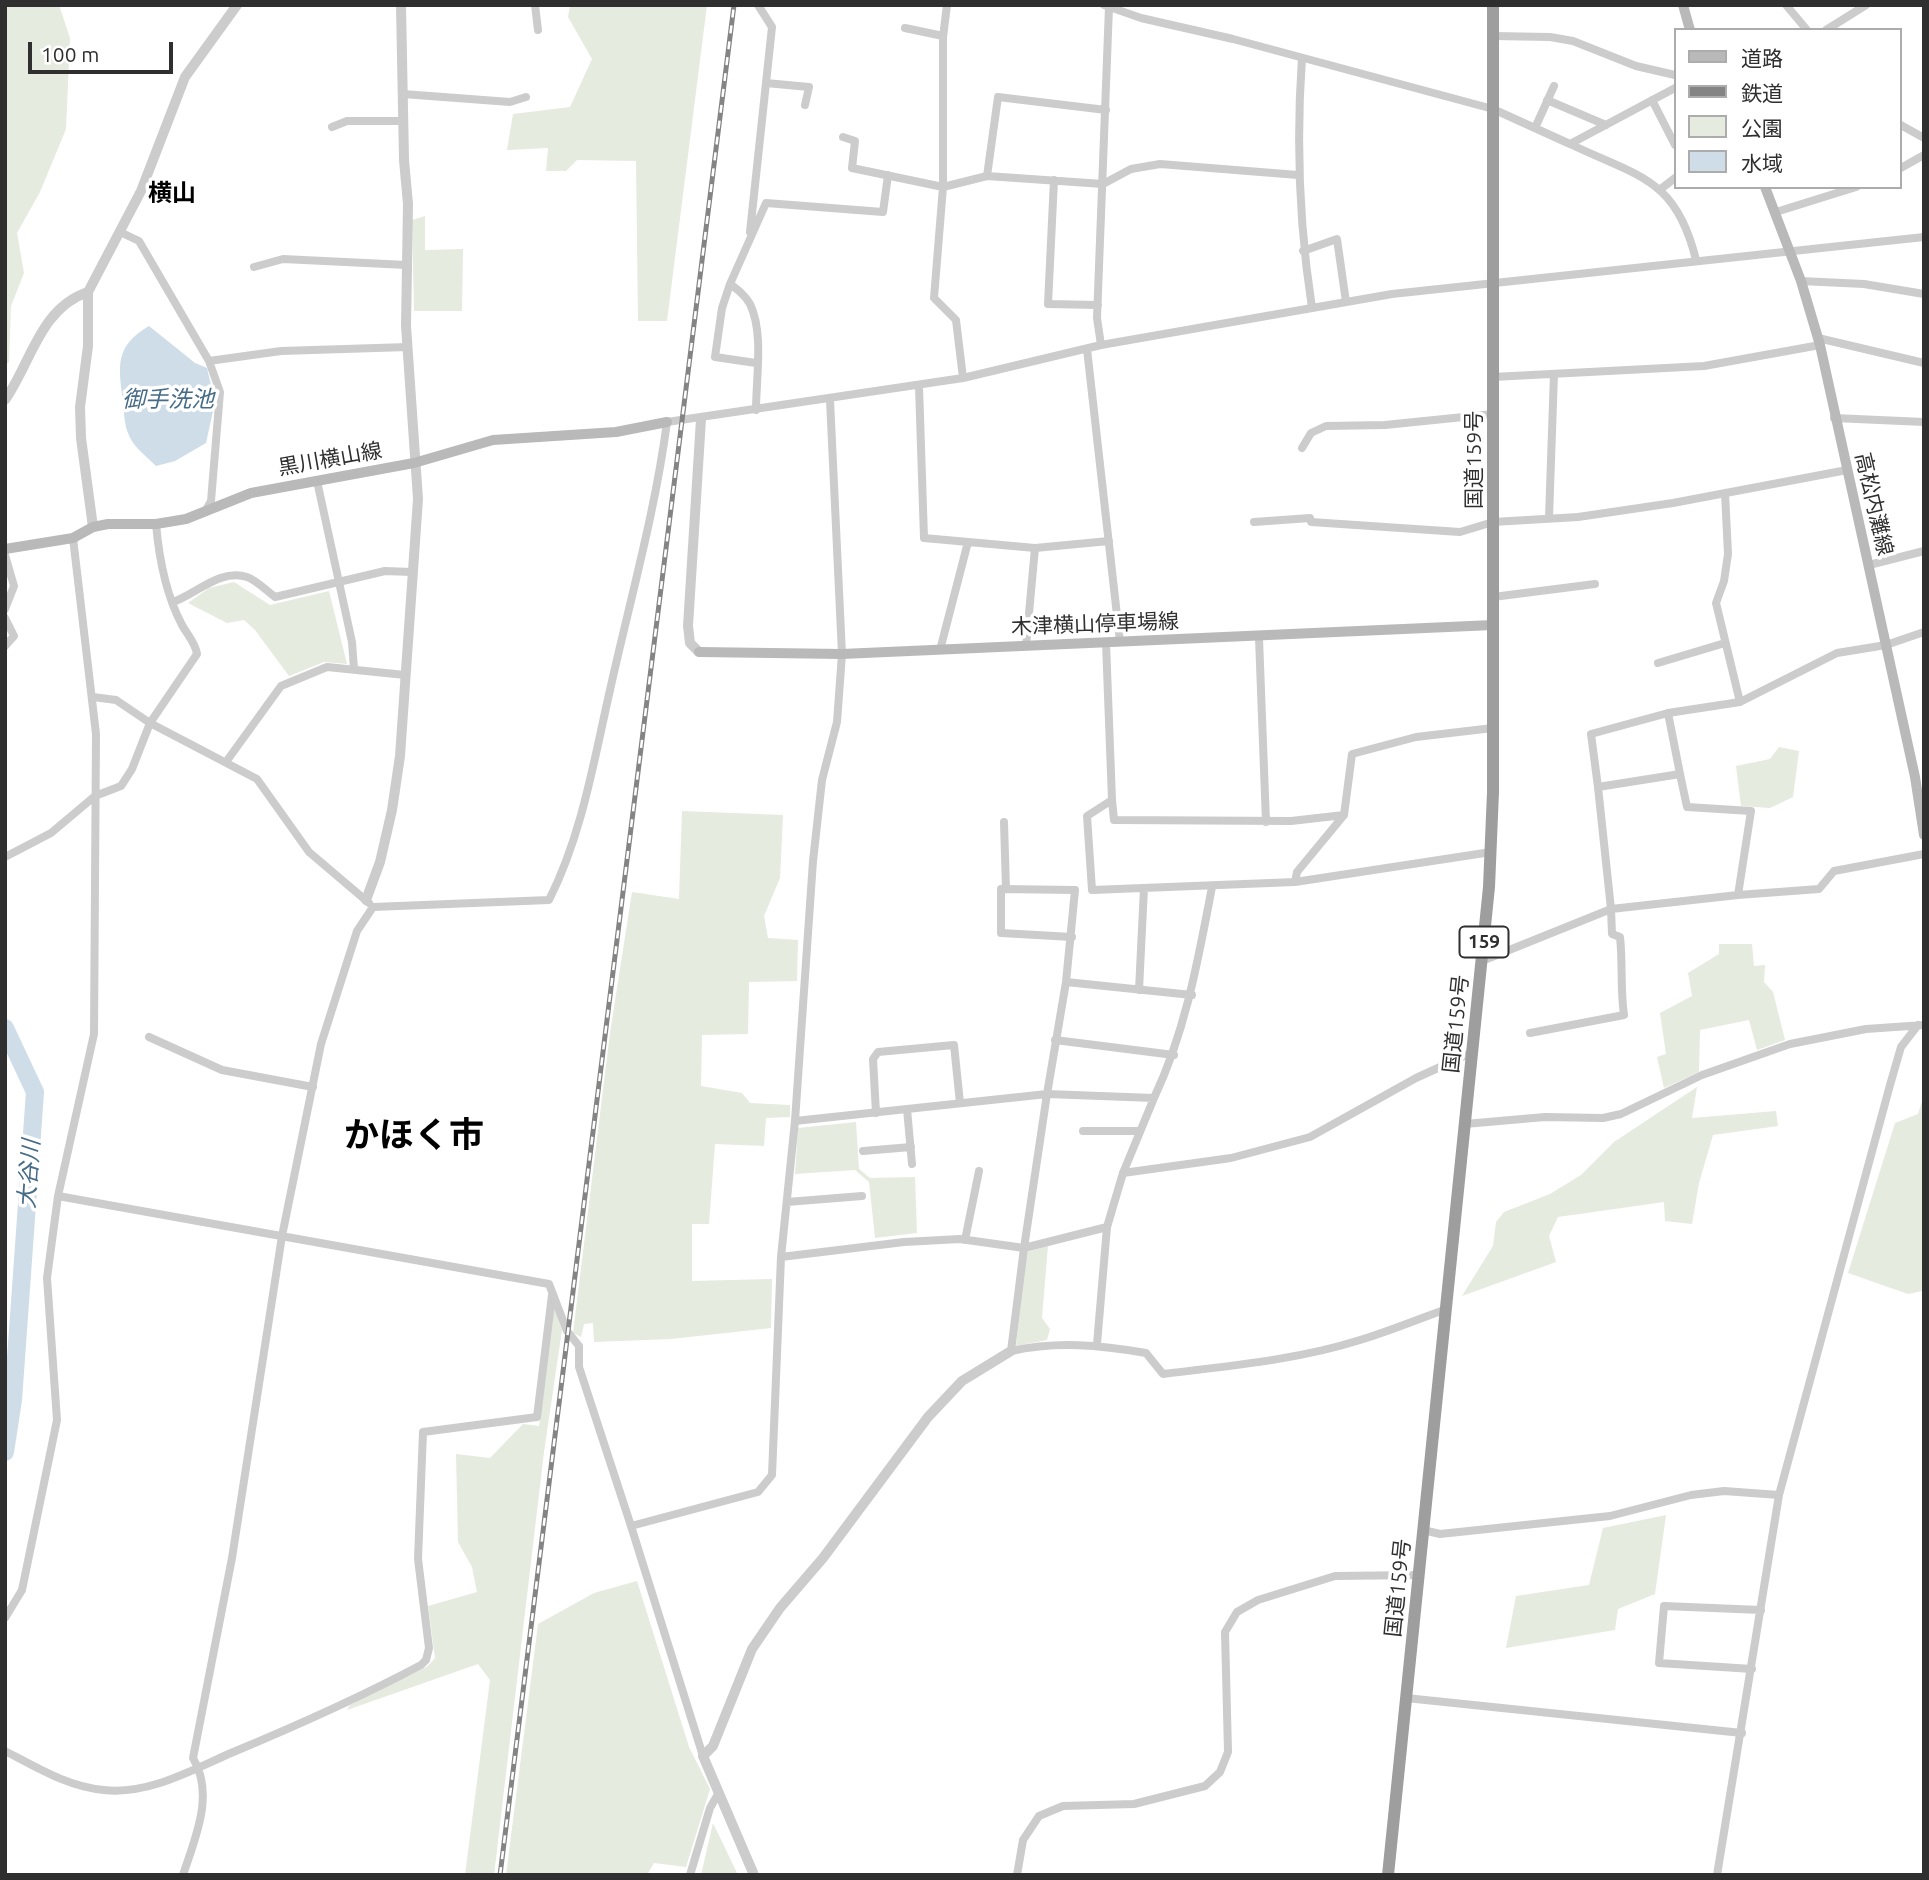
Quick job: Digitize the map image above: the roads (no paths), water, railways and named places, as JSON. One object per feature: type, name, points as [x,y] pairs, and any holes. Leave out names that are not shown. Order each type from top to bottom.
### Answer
[{"type":"highway","name":"国道159号","points":[[1388,1875],[1473,1052],[1491,852],[1493,5]]},
{"type":"main road","points":[[1683,5],[1689,28]]},
{"type":"main road","name":"高松内灘線","points":[[1766,189],[1801,281],[1819,341],[1886,645],[1920,777],[1924,835]]},
{"type":"main road","name":"黒川横山線","points":[[5,549],[73,538],[93,527],[156,524],[186,519],[251,493],[414,463],[504,438],[616,432],[667,422]]},
{"type":"main road","name":"木津横山停車場線","points":[[699,652],[842,654],[1259,638],[1493,625]]},
{"type":"street","points":[[93,527],[80,438],[80,407],[88,346],[88,292],[141,191],[185,77],[237,5]]},
{"type":"street","points":[[183,1875],[202,1813],[203,1777],[193,1758],[232,1559],[282,1236],[321,1044],[357,931],[370,904],[392,810],[400,756],[418,499],[408,346],[408,204],[401,5]]},
{"type":"street","points":[[535,5],[538,30]]},
{"type":"street","points":[[749,238],[772,27],[758,5]]},
{"type":"street","points":[[947,5],[943,187],[934,298],[956,320],[963,379]]},
{"type":"street","points":[[1786,5],[1805,28]]},
{"type":"street","points":[[1829,28],[1866,5]]},
{"type":"street","points":[[1101,345],[1098,305],[1106,110],[1106,6],[1493,109],[1662,188],[1682,217],[1696,260]]},
{"type":"street","points":[[905,28],[946,31]]},
{"type":"street","points":[[1493,36],[1550,37],[1573,41],[1636,66],[1673,75]]},
{"type":"street","points":[[1303,58],[1297,130],[1298,175],[1303,251],[1312,308]]},
{"type":"street","points":[[766,83],[809,87],[805,105]]},
{"type":"street","points":[[1535,128],[1554,86]]},
{"type":"street","points":[[1570,144],[1674,89]]},
{"type":"street","points":[[403,94],[510,102],[526,97]]},
{"type":"street","points":[[987,176],[999,97],[1106,110]]},
{"type":"street","points":[[1548,100],[1606,125]]},
{"type":"street","points":[[1652,100],[1674,143]]},
{"type":"street","points":[[332,127],[347,121],[403,121]]},
{"type":"street","points":[[1901,125],[1924,138]]},
{"type":"street","points":[[843,137],[855,141],[852,168],[943,187],[987,176],[1103,184],[1132,169],[1160,163],[1298,175]]},
{"type":"street","points":[[1901,168],[1924,155]]},
{"type":"street","points":[[756,363],[715,358],[722,308],[749,238],[766,203],[883,212],[888,175]]},
{"type":"street","points":[[1662,188],[1674,179]]},
{"type":"street","points":[[1054,180],[1048,304],[1098,305]]},
{"type":"street","points":[[1776,212],[1850,189]]},
{"type":"street","points":[[120,232],[139,241],[209,362],[220,392],[211,501],[205,512]]},
{"type":"street","points":[[93,697],[116,700],[150,723],[257,779],[309,852],[370,904],[549,900],[565,869],[593,769],[648,534],[667,422],[963,379],[1101,345],[1346,302],[1492,281],[1924,237]]},
{"type":"street","points":[[1303,251],[1337,239],[1346,302]]},
{"type":"street","points":[[254,267],[283,258],[407,265]]},
{"type":"street","points":[[1801,281],[1864,284],[1924,294]]},
{"type":"street","points":[[730,284],[745,296],[751,306],[756,363],[756,410]]},
{"type":"street","points":[[5,400],[30,349],[61,307],[88,292]]},
{"type":"street","points":[[1493,377],[1704,366],[1819,341],[1924,363]]},
{"type":"street","points":[[209,362],[281,351],[408,346]]},
{"type":"street","points":[[1087,349],[1120,642]]},
{"type":"street","points":[[1549,518],[1554,374]]},
{"type":"street","points":[[919,386],[924,538],[1035,548],[1109,541]]},
{"type":"street","points":[[631,1526],[758,1492],[772,1475],[781,1257],[795,1121],[813,861],[822,780],[837,722],[842,654],[830,400]]},
{"type":"street","points":[[1302,447],[1311,433],[1326,426],[1385,425],[1493,414]]},
{"type":"street","points":[[1834,418],[1924,422]]},
{"type":"street","points":[[699,652],[690,643],[688,626],[701,419]]},
{"type":"street","points":[[1254,522],[1310,519],[1311,522],[1460,533],[1493,522],[1578,517],[1847,470]]},
{"type":"street","points":[[317,481],[352,642],[354,668]]},
{"type":"street","points":[[1725,493],[1728,554],[1724,581],[1716,603],[1740,702]]},
{"type":"street","points":[[5,857],[51,833],[95,796],[121,786],[132,769],[150,723],[197,654],[195,642],[182,626],[173,602],[159,557],[156,524]]},
{"type":"street","points":[[5,1618],[22,1590],[57,1420],[47,1278],[58,1196],[94,1034],[93,697],[73,538]]},
{"type":"street","points":[[940,650],[968,542]]},
{"type":"street","points":[[1026,646],[1035,548]]},
{"type":"street","points":[[1869,565],[1924,551]]},
{"type":"street","points":[[5,555],[14,586],[5,609]]},
{"type":"street","points":[[173,602],[191,596],[211,580],[239,576],[247,577],[275,597],[385,571],[412,572]]},
{"type":"street","points":[[1493,597],[1595,584]]},
{"type":"street","points":[[5,618],[14,636],[5,646]]},
{"type":"street","points":[[1530,1033],[1624,1015],[1619,983],[1622,962],[1620,937],[1612,934],[1591,734],[1668,713],[1740,702],[1837,653],[1886,645],[1924,632]]},
{"type":"street","points":[[1259,638],[1266,822]]},
{"type":"street","points":[[1106,643],[1114,820],[1266,822],[1344,815]]},
{"type":"street","points":[[1658,663],[1725,643]]},
{"type":"street","points":[[226,762],[281,687],[327,667],[405,675]]},
{"type":"street","points":[[1668,713],[1687,807],[1751,811],[1738,895]]},
{"type":"street","points":[[1295,882],[1297,872],[1344,815],[1352,754],[1416,737],[1493,728]]},
{"type":"street","points":[[1598,787],[1680,774]]},
{"type":"street","points":[[1092,890],[1087,816],[1112,800]]},
{"type":"street","points":[[1004,822],[1006,889]]},
{"type":"street","points":[[1072,937],[1001,933],[1001,889],[1092,890],[1295,882],[1491,852]]},
{"type":"street","points":[[1482,961],[1611,909],[1819,888],[1833,871],[1924,854]]},
{"type":"street","points":[[1097,1345],[1107,1227],[1123,1172],[1174,1055],[1192,995],[1212,887]]},
{"type":"street","points":[[1139,990],[1144,888]]},
{"type":"street","points":[[1011,1351],[1055,1040],[1066,982],[1075,890]]},
{"type":"street","points":[[1066,982],[1192,995]]},
{"type":"street","points":[[1465,1124],[1545,1117],[1603,1118],[1621,1114],[1702,1075],[1790,1044],[1866,1029],[1921,1025]]},
{"type":"street","points":[[1717,1875],[1779,1495],[1901,1047],[1921,1025]]},
{"type":"street","points":[[149,1037],[222,1070],[313,1087]]},
{"type":"street","points":[[1055,1040],[1174,1055]]},
{"type":"street","points":[[876,1112],[873,1059],[878,1052],[954,1045],[960,1104]]},
{"type":"street","points":[[1123,1172],[1231,1158],[1310,1137],[1416,1078],[1473,1052]]},
{"type":"street","points":[[795,1121],[1047,1094],[1154,1098]]},
{"type":"street","points":[[907,1109],[912,1164]]},
{"type":"street","points":[[1083,1132],[1140,1131]]},
{"type":"street","points":[[863,1151],[911,1147]]},
{"type":"street","points":[[965,1240],[979,1171]]},
{"type":"street","points":[[58,1196],[549,1284],[567,1331],[579,1346],[579,1367],[702,1756],[754,1875]]},
{"type":"street","points":[[787,1202],[862,1196]]},
{"type":"street","points":[[781,1257],[904,1242],[965,1240],[1024,1248],[1107,1227]]},
{"type":"street","points":[[5,1751],[66,1782],[103,1790],[135,1790],[337,1709],[426,1660],[429,1648],[418,1559],[423,1432],[537,1417],[553,1293]]},
{"type":"street","points":[[702,1756],[713,1746],[752,1648],[780,1608],[823,1558],[928,1417],[962,1381],[1011,1351],[1039,1345],[1097,1345],[1146,1353],[1163,1374],[1257,1363],[1321,1350],[1360,1340],[1447,1309]]},
{"type":"street","points":[[1423,1530],[1440,1534],[1611,1516],[1691,1495],[1724,1490],[1779,1495]]},
{"type":"street","points":[[1017,1875],[1023,1840],[1039,1816],[1063,1806],[1134,1804],[1205,1786],[1220,1772],[1228,1752],[1225,1632],[1237,1612],[1258,1600],[1335,1576],[1418,1575]]},
{"type":"street","points":[[1752,1669],[1659,1663],[1664,1606],[1761,1610]]},
{"type":"street","points":[[1406,1698],[1742,1733]]},
{"type":"street","points":[[690,1875],[710,1808],[718,1794]]},
{"type":"water","name":"御手洗池","points":[[149,326],[195,363],[207,368],[215,402],[206,443],[175,461],[156,466],[130,438],[125,421],[120,377],[121,358],[125,349],[138,333]]},
{"type":"waterway","name":"大谷川","points":[[5,1028],[35,1092],[13,1400],[5,1452]]},
{"type":"railway","points":[[500,1875],[734,5]]},
{"type":"district","name":"横山","points":[[172,193]]},
{"type":"district","name":"かほく市","points":[[414,1135]]}]
